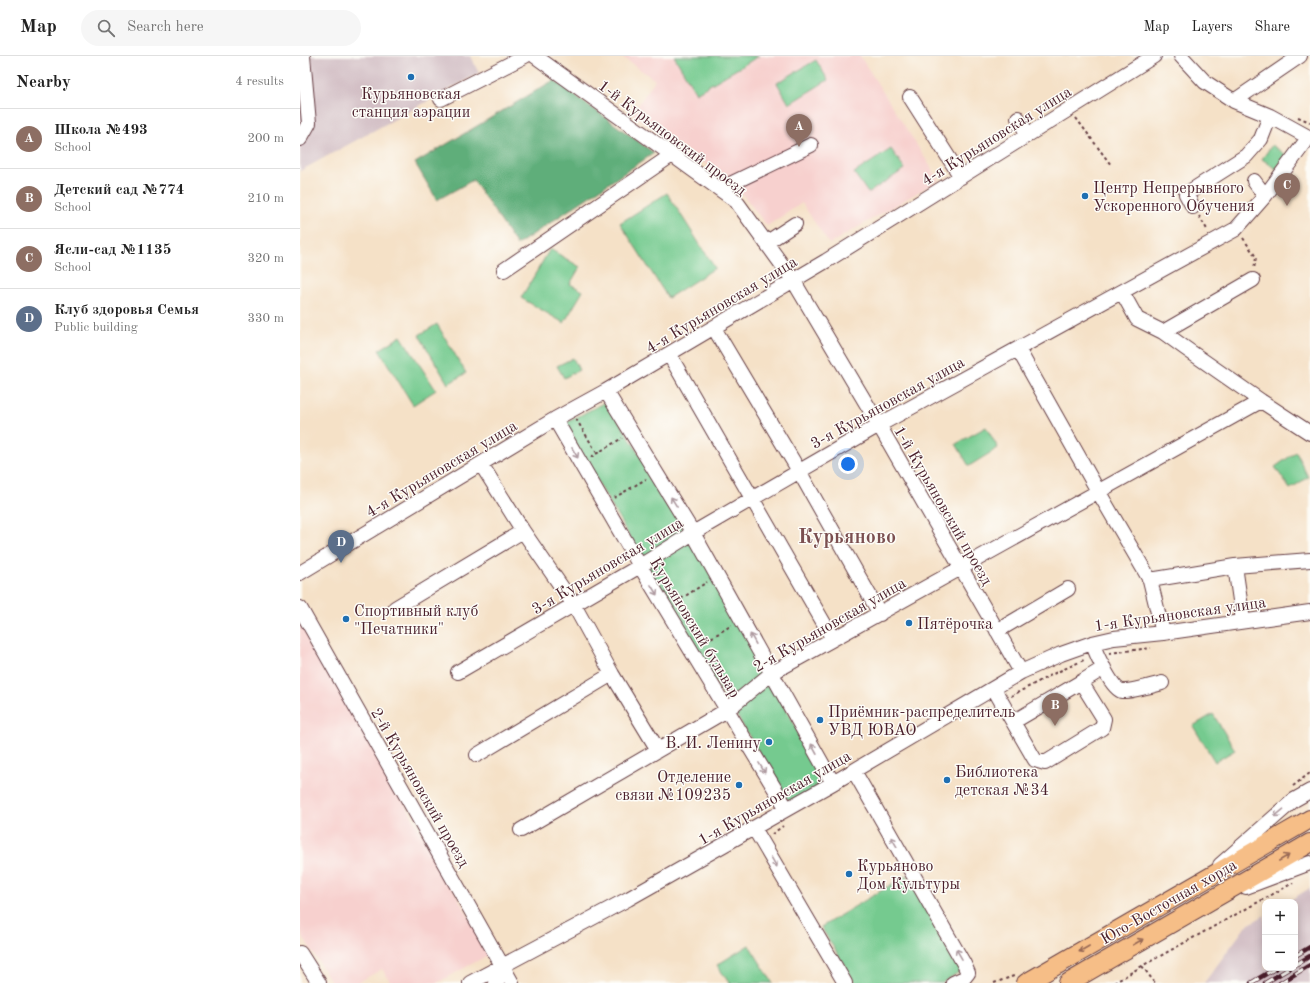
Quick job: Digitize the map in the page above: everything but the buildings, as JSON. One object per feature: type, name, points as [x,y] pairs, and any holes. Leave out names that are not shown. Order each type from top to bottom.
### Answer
[{"type":"main road","name":"Юго-Восточная хорда","points":[[1026,983],[1310,819]]},
{"type":"main road","name":"Юго-Восточная хорда","points":[[1068,983],[1310,843]]},
{"type":"street","points":[[300,139],[309,123],[303,56]]},
{"type":"street","points":[[441,99],[525,56]]},
{"type":"street","name":"4-я Курьяновская улица","points":[[300,573],[555,419],[606,392],[826,261],[961,177],[1005,153],[1028,135],[1154,56]]},
{"type":"street","points":[[1180,56],[1205,82],[1234,101],[1270,116],[1309,138]]},
{"type":"street","points":[[1234,101],[1300,56]]},
{"type":"street","name":"1-й Курьяновский проезд","points":[[538,57],[736,201],[793,280],[879,425],[1021,672]]},
{"type":"street","points":[[910,97],[961,177]]},
{"type":"street","points":[[1193,206],[1186,194],[1246,156],[1261,138],[1270,116]]},
{"type":"street","points":[[1018,118],[1028,135]]},
{"type":"street","name":"3-я Курьяновская улица","points":[[458,672],[879,425],[1236,228],[1265,196],[1309,138]]},
{"type":"street","points":[[720,189],[812,145]]},
{"type":"street","points":[[504,270],[672,155]]},
{"type":"street","points":[[1254,181],[1265,196]]},
{"type":"street","points":[[766,243],[795,224]]},
{"type":"street","points":[[1163,332],[1253,280]]},
{"type":"street","points":[[1122,292],[1137,319],[1163,332],[1261,401],[1310,433]]},
{"type":"street","points":[[714,328],[799,472],[880,614]]},
{"type":"street","points":[[1018,349],[1098,492],[1150,580],[1163,633]]},
{"type":"street","points":[[669,354],[833,639]]},
{"type":"street","points":[[606,392],[693,533],[833,783]]},
{"type":"street","name":"2-я Курьяновская улица","points":[[521,830],[727,710],[772,674],[1261,401]]},
{"type":"street","name":"Курьяновский бульвар","points":[[555,419],[640,566],[787,809]]},
{"type":"street","points":[[481,464],[523,531],[574,605],[612,674],[658,750]]},
{"type":"street","points":[[395,608],[523,531]]},
{"type":"street","points":[[1150,580],[1235,566],[1310,560]]},
{"type":"street","points":[[1235,566],[1243,621]]},
{"type":"street","points":[[997,631],[1068,589]]},
{"type":"street","name":"2-й Курьяновский проезд","points":[[300,608],[496,974],[512,983]]},
{"type":"street","name":"1-я Курьяновская улица","points":[[470,983],[496,974],[854,771],[1021,672],[1061,654],[1092,643],[1114,638],[1163,633],[1310,612]]},
{"type":"street","points":[[1092,643],[1116,689],[1122,691],[1162,683]]},
{"type":"street","points":[[1013,722],[1104,668]]},
{"type":"street","points":[[477,755],[612,674]]},
{"type":"street","points":[[994,689],[1035,760],[1045,763],[1102,728],[1104,719],[1081,682]]},
{"type":"street","points":[[854,771],[964,964],[968,973],[964,978],[953,983]]},
{"type":"street","points":[[1202,880],[1294,800],[1310,790]]},
{"type":"street","points":[[754,828],[845,983]]},
{"type":"street","points":[[1214,898],[1310,864]]},
{"type":"street","points":[[300,953],[319,983]]},
{"type":"path","points":[[1069,109],[1111,165]]},
{"type":"path","points":[[1193,206],[1214,241]]},
{"type":"path","points":[[1236,228],[1256,256],[1253,280]]},
{"type":"path","points":[[574,415],[597,453]]},
{"type":"path","points":[[581,463],[631,433]]},
{"type":"path","points":[[604,504],[656,473]]},
{"type":"path","points":[[666,608],[717,576]]},
{"type":"path","points":[[691,650],[742,619]]},
{"type":"path","points":[[1289,789],[1310,773]]},
{"type":"path","points":[[1114,983],[1142,966],[1296,882]]},
{"type":"path","points":[[1142,966],[1155,983],[1157,983]]},
{"type":"shaded area","name":"Курьяновская станция аэрации","points":[[300,56],[470,56],[479,73],[300,171]]},
{"type":"shaded area","points":[[621,56],[860,56],[939,180],[829,244],[802,203],[767,226],[734,183],[632,114],[655,80]]},
{"type":"shaded area","points":[[300,618],[490,954],[437,983],[391,983],[382,969],[357,983],[332,983],[300,932]]},
{"type":"shaded area","points":[[1310,888],[1310,983],[1204,983],[1246,926],[1262,917],[1262,971],[1298,971],[1298,899],[1292,899]]},
{"type":"green space","points":[[674,56],[759,56],[696,93]]},
{"type":"green space","points":[[816,60],[828,80],[789,104],[777,83]]},
{"type":"green space","points":[[554,80],[654,153],[517,245],[473,180],[437,200],[415,163]]},
{"type":"green space","points":[[1272,145],[1286,155],[1276,169],[1262,159]]},
{"type":"green space","points":[[891,149],[905,169],[868,193],[854,173]]},
{"type":"green space","points":[[667,193],[715,268],[668,298],[620,223]]},
{"type":"green space","points":[[550,249],[580,267],[570,284],[583,291],[564,323],[521,298]]},
{"type":"green space","points":[[437,324],[466,373],[448,384],[419,335]]},
{"type":"green space","points":[[401,336],[436,390],[413,405],[379,350]]},
{"type":"green space","points":[[573,358],[579,370],[564,378],[557,366]]},
{"type":"green space","points":[[607,401],[686,531],[642,558],[564,424]]},
{"type":"green space","points":[[986,427],[998,448],[969,466],[956,444]]},
{"type":"green space","points":[[1296,452],[1308,477],[1290,489],[1275,467]]},
{"type":"green space","points":[[692,539],[765,672],[728,703],[646,568]]},
{"type":"green space","points":[[770,680],[827,783],[790,804],[734,711]]},
{"type":"green space","points":[[1213,714],[1235,750],[1215,762],[1193,726]]},
{"type":"green space","points":[[907,875],[964,969],[942,983],[855,983],[821,927]]},
{"type":"green space","points":[[749,945],[773,983],[729,983],[717,965]]},
{"type":"railway","points":[[1298,954],[1310,947]]},
{"type":"railway","points":[[1298,963],[1310,956]]},
{"type":"railway","points":[[1280,983],[1310,965]]},
{"type":"railway","points":[[1251,983],[1271,971]]},
{"type":"railway","points":[[1265,983],[1285,971]]},
{"type":"place","name":"Курьяновская станция аэрации","points":[[411,77]]},
{"type":"place","name":"Школа №493","points":[[799,147]]},
{"type":"place","name":"Центр Непрерывного Ускоренного Обучения","points":[[1085,196]]},
{"type":"place","name":"Ясли-сад №1135","points":[[1287,206]]},
{"type":"place","name":"Клуб здоровья Семья","points":[[341,563]]},
{"type":"place","name":"Спортивный клуб \"Печатники\"","points":[[346,619]]},
{"type":"place","name":"Пятёрочка","points":[[909,623]]},
{"type":"place","name":"Приёмник-распределитель УВД ЮВАО","points":[[820,720]]},
{"type":"place","name":"Детский сад №774","points":[[1055,726]]},
{"type":"place","name":"В. И. Ленину","points":[[769,742]]},
{"type":"place","name":"Библиотека детская №34","points":[[947,780]]},
{"type":"place","name":"Отделение связи №109235","points":[[739,785]]},
{"type":"place","name":"Курьяново Дом Культуры","points":[[849,874]]},
{"type":"district","name":"Курьяново","points":[[847,536]]}]
